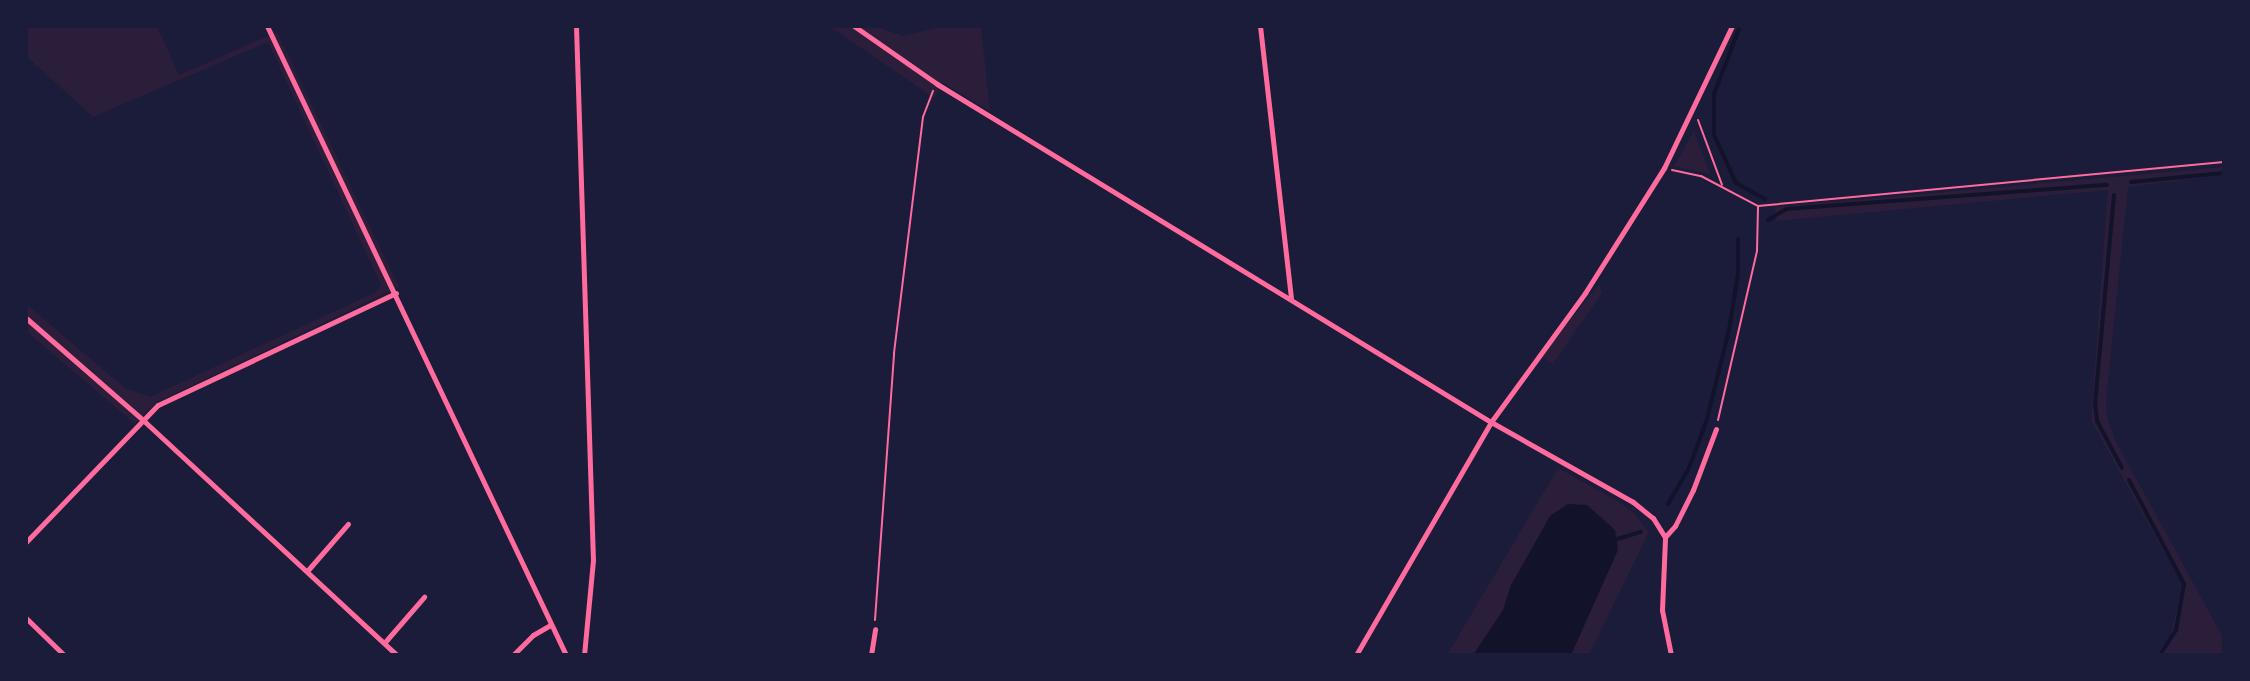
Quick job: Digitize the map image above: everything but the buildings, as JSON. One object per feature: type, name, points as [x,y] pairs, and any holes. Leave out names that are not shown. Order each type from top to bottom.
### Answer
[{"type":"street","points":[[267,26],[566,655]]},
{"type":"street","points":[[576,26],[593,560],[584,655]]},
{"type":"street","points":[[854,26],[937,84],[1491,422],[1633,502],[1653,518],[1665,537],[1662,610],[1671,655]]},
{"type":"street","points":[[1260,26],[1291,300]]},
{"type":"street","points":[[1356,655],[1491,422],[1585,293],[1664,168],[1695,111],[1732,26]]},
{"type":"street","points":[[26,542],[158,405],[396,293]]},
{"type":"street","points":[[26,318],[144,421],[397,655]]},
{"type":"street","points":[[1665,537],[1675,526],[1693,490],[1716,429]]},
{"type":"street","points":[[308,570],[348,524]]},
{"type":"street","points":[[385,642],[424,597]]},
{"type":"street","points":[[26,618],[64,655]]},
{"type":"street","points":[[513,655],[533,635],[550,625]]},
{"type":"street","points":[[871,655],[875,629]]},
{"type":"path","points":[[875,629],[894,353],[923,117],[937,84]]},
{"type":"path","points":[[1695,111],[1723,186]]},
{"type":"path","points":[[1664,168],[1701,176],[1758,206],[2224,162]]},
{"type":"path","points":[[1716,429],[1757,251],[1758,206]]},
{"type":"shaded area","points":[[26,26],[157,26],[179,75],[277,32],[399,287],[155,403],[135,424],[26,331],[26,304],[125,388],[150,397],[376,292],[381,285],[268,42],[93,117],[26,56]]},
{"type":"shaded area","points":[[829,26],[875,26],[903,36],[945,26],[981,26],[990,111],[943,83],[934,98]]},
{"type":"shaded area","points":[[1694,131],[1710,174],[1674,166]]},
{"type":"shaded area","points":[[2224,167],[2224,175],[2128,187],[2106,401],[2108,420],[2115,440],[2224,639],[2224,655],[2155,655],[2171,635],[2182,585],[2091,420],[2108,190],[1776,221],[1775,207]]},
{"type":"shaded area","points":[[1599,284],[1602,293],[1553,364],[1541,357]]},
{"type":"shaded area","points":[[1558,468],[1616,500],[1633,512],[1649,532],[1589,655],[1447,655]]},
{"type":"shaded area","points":[[1568,504],[1587,505],[1615,530],[1618,550],[1571,655],[1473,655],[1503,610],[1511,585],[1550,516]]},
{"type":"waterway","points":[[1740,26],[1714,94],[1714,135],[1736,183],[1765,199]]},
{"type":"waterway","points":[[2131,182],[2224,173]]},
{"type":"waterway","points":[[1768,220],[1786,209],[2107,185]]},
{"type":"waterway","points":[[2114,195],[2095,404],[2097,421],[2122,468]]},
{"type":"waterway","points":[[1668,504],[1689,468],[1707,419],[1729,330],[1738,274],[1738,239]]},
{"type":"waterway","points":[[2129,480],[2184,584],[2176,630],[2160,655]]},
{"type":"waterway","points":[[1614,540],[1641,532]]}]
